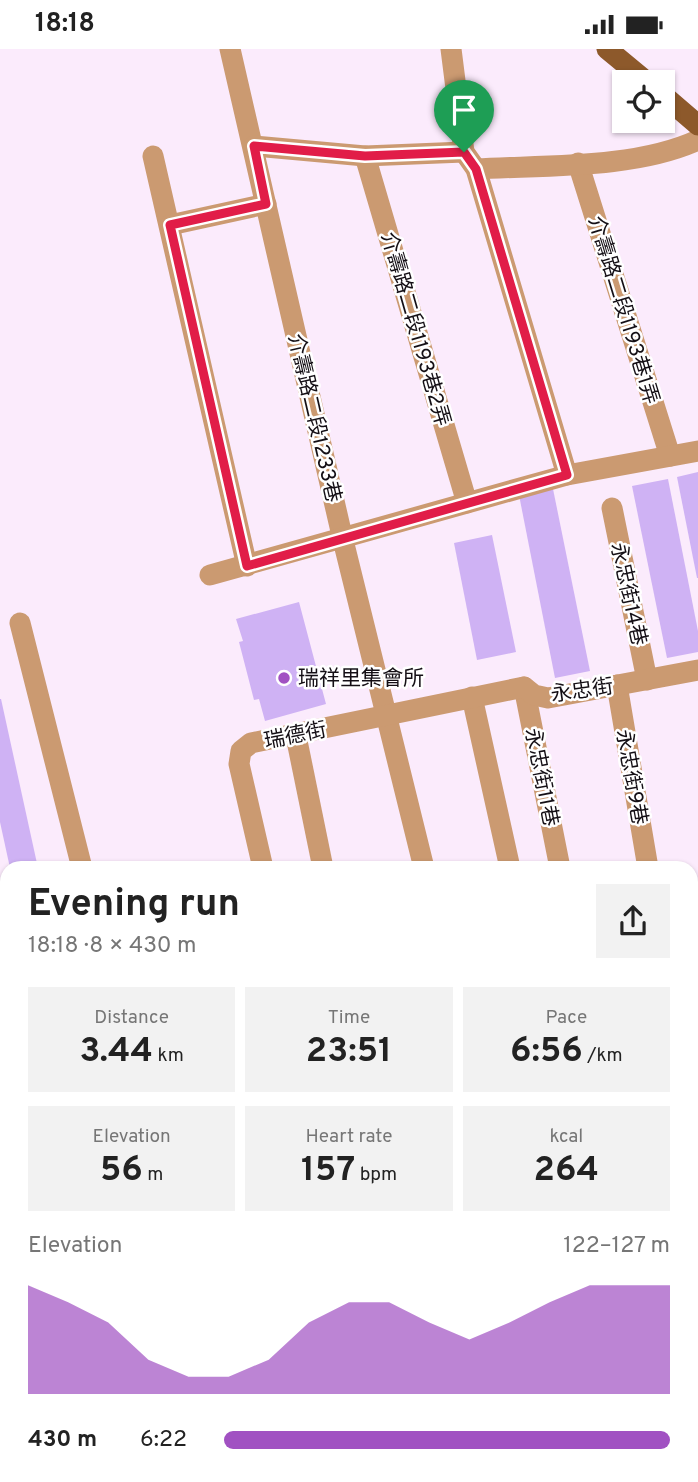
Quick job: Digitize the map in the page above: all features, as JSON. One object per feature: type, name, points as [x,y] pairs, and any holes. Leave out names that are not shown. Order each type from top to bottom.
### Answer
[{"type":"main road","points":[[607,49],[632,70]]},
{"type":"main road","points":[[675,105],[698,125]]},
{"type":"street","name":"介壽路二段1233巷","points":[[230,49],[343,540],[422,861]]},
{"type":"street","points":[[451,49],[470,161],[567,475]]},
{"type":"street","points":[[254,146],[365,156],[578,163],[670,153],[698,140]]},
{"type":"street","points":[[153,156],[247,566]]},
{"type":"street","name":"介壽路二段1193巷2弄","points":[[365,156],[467,502]]},
{"type":"street","name":"介壽路二段1193巷1弄","points":[[578,163],[670,456]]},
{"type":"street","points":[[170,225],[266,204]]},
{"type":"street","points":[[210,575],[343,540],[374,527],[567,475],[698,451]]},
{"type":"street","name":"永忠街14巷","points":[[612,508],[647,680]]},
{"type":"street","points":[[20,624],[80,861]]},
{"type":"street","name":"永忠街","points":[[387,716],[524,687],[534,695],[548,698],[698,670]]},
{"type":"street","name":"永忠街9巷","points":[[617,685],[647,861]]},
{"type":"street","name":"永忠街11巷","points":[[524,687],[559,861]]},
{"type":"street","points":[[472,697],[508,861]]},
{"type":"street","name":"瑞德街","points":[[261,861],[243,782],[241,751],[251,743],[387,716]]},
{"type":"street","points":[[296,736],[322,861]]},
{"type":"building","points":[[698,472],[698,578],[697,578],[677,477]]},
{"type":"building","points":[[668,479],[698,631],[698,652],[667,658],[632,486]]},
{"type":"building","points":[[553,489],[590,671],[555,678],[519,495]]},
{"type":"building","points":[[492,535],[516,652],[477,660],[454,543]]},
{"type":"building","name":"瑞祥里集會所","points":[[299,602],[326,704],[265,721],[259,699],[254,700],[236,619]]},
{"type":"building","points":[[1,699],[36,861],[8,861],[0,822]]},
{"type":"place","name":"瑞祥里集會所","points":[[284,678]]},
{"type":"route","points":[[254,146],[365,156],[464,152],[476,169],[567,475],[374,527],[343,540],[247,566],[170,225],[266,204],[254,146]]}]
